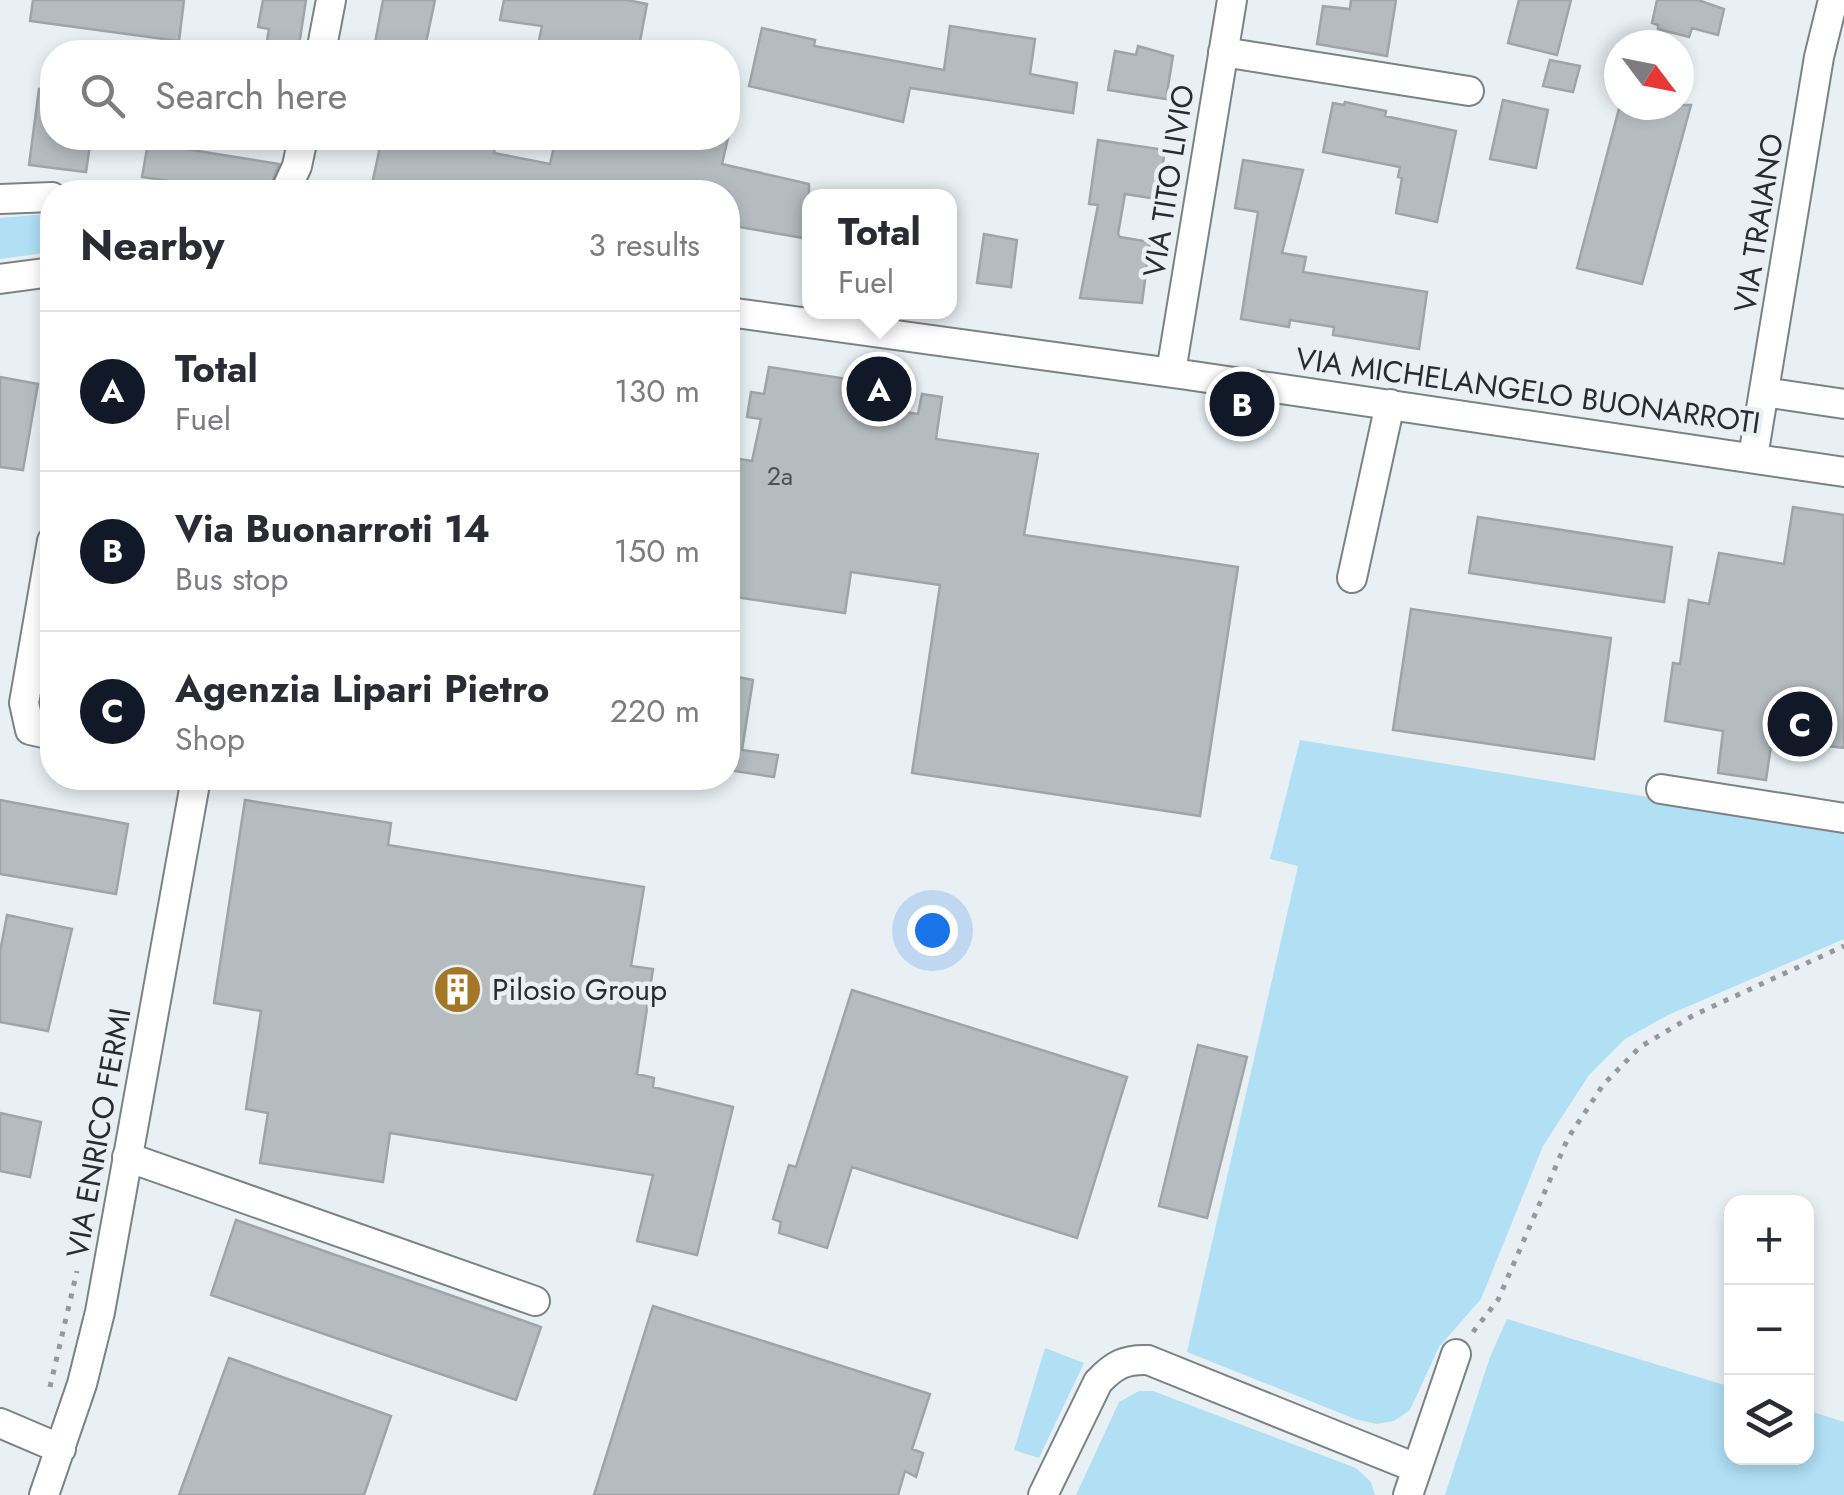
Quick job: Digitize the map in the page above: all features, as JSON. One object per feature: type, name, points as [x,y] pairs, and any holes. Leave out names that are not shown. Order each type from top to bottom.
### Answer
[{"type":"street","points":[[323,40],[331,0]]},
{"type":"street","name":"VIA TITO LIVIO","points":[[1171,372],[1232,0]]},
{"type":"street","name":"VIA TRAIANO","points":[[1753,456],[1818,57],[1833,0]]},
{"type":"street","points":[[1223,52],[1469,91]]},
{"type":"street","points":[[299,179],[302,150]]},
{"type":"street","points":[[0,199],[40,198]]},
{"type":"street","points":[[0,279],[40,274]]},
{"type":"street","name":"VIA MICHELANGELO BUONARROTI","points":[[740,314],[1171,372],[1844,472]]},
{"type":"street","points":[[1764,392],[1844,404]]},
{"type":"street","points":[[1352,578],[1390,404]]},
{"type":"street","points":[[40,611],[24,704],[30,730],[40,733]]},
{"type":"street","points":[[1660,789],[1844,818]]},
{"type":"street","name":"VIA ENRICO FERMI","points":[[44,1495],[82,1384],[100,1312],[194,790]]},
{"type":"street","points":[[127,1157],[535,1302]]},
{"type":"street","points":[[1043,1495],[1098,1382],[1121,1362],[1148,1360],[1254,1404],[1412,1482],[1456,1354]]},
{"type":"street","points":[[0,1424],[61,1448]]},
{"type":"path","points":[[1456,1354],[1498,1300],[1568,1138],[1602,1085],[1640,1047],[1694,1015],[1844,946]]},
{"type":"shaded area","points":[[40,215],[40,254],[0,259],[0,218]]},
{"type":"shaded area","points":[[1300,740],[1844,829],[1844,939],[1668,1015],[1625,1039],[1589,1075],[1543,1146],[1481,1299],[1439,1347],[1410,1410],[1394,1421],[1377,1424],[1355,1419],[1187,1352],[1298,866],[1270,859]]},
{"type":"shaded area","points":[[1507,1319],[1724,1385],[1724,1465],[1814,1465],[1814,1412],[1844,1422],[1844,1495],[1445,1495],[1490,1357]]},
{"type":"shaded area","points":[[1045,1348],[1084,1363],[1039,1458],[1014,1450]]},
{"type":"shaded area","points":[[1139,1391],[1153,1391],[1356,1468],[1371,1482],[1375,1495],[1076,1495],[1119,1402]]},
{"type":"building","points":[[33,0],[184,0],[179,40],[30,21]]},
{"type":"building","points":[[263,0],[306,0],[300,40],[267,40],[269,29],[258,27]]},
{"type":"building","points":[[383,0],[435,0],[427,40],[376,40]]},
{"type":"building","points":[[504,0],[627,0],[647,4],[640,40],[539,40],[542,26],[500,20]]},
{"type":"building","points":[[1351,0],[1396,0],[1387,56],[1317,44],[1323,6],[1350,9]]},
{"type":"building","points":[[1519,0],[1571,0],[1557,55],[1508,43]]},
{"type":"building","points":[[1657,0],[1698,0],[1724,9],[1718,35],[1692,28],[1662,30],[1652,23]]},
{"type":"building","points":[[950,26],[1035,39],[1030,74],[1077,83],[1073,113],[910,88],[903,122],[749,86],[762,28],[815,40],[814,46],[944,70]]},
{"type":"building","points":[[1138,46],[1173,56],[1166,99],[1108,90],[1115,51],[1136,55]]},
{"type":"building","points":[[1550,60],[1580,66],[1573,92],[1543,86]]},
{"type":"building","points":[[40,89],[40,150],[89,150],[86,172],[29,165]]},
{"type":"building","points":[[1503,100],[1548,110],[1536,168],[1490,159]]},
{"type":"building","points":[[1333,103],[1386,111],[1385,116],[1456,131],[1437,222],[1396,213],[1400,167],[1323,152]]},
{"type":"building","points":[[1616,120],[1687,120],[1642,284],[1577,268]]},
{"type":"building","points":[[1098,140],[1165,150],[1157,199],[1125,194],[1118,234],[1150,242],[1142,303],[1080,298],[1098,205],[1089,204]]},
{"type":"building","points":[[147,150],[192,150],[279,164],[273,180],[142,177]]},
{"type":"building","points":[[379,150],[495,150],[494,153],[550,164],[553,150],[725,150],[722,164],[809,184],[809,189],[802,189],[802,238],[740,227],[740,180],[373,180]]},
{"type":"building","points":[[1243,160],[1303,170],[1282,253],[1306,257],[1303,272],[1427,292],[1419,349],[1333,335],[1334,327],[1290,320],[1289,327],[1241,319],[1258,212],[1235,208]]},
{"type":"building","points":[[984,234],[1017,240],[1011,287],[977,283]]},
{"type":"building","points":[[769,367],[880,384],[876,408],[918,414],[922,394],[942,397],[936,439],[1038,454],[1024,535],[1238,567],[1200,816],[912,773],[940,585],[851,572],[845,613],[740,598],[740,459],[752,461],[761,419],[747,417],[751,392],[764,394]]},
{"type":"building","points":[[0,377],[38,384],[23,470],[0,467]]},
{"type":"building","points":[[1793,507],[1844,515],[1844,748],[1772,739],[1766,780],[1718,773],[1723,731],[1665,721],[1673,663],[1680,664],[1689,600],[1709,604],[1719,553],[1784,564]]},
{"type":"building","points":[[1478,517],[1672,547],[1664,602],[1469,573]]},
{"type":"building","points":[[1411,609],[1611,638],[1594,759],[1393,730]]},
{"type":"building","points":[[740,677],[753,680],[742,750],[778,755],[774,777],[740,772]]},
{"type":"building","points":[[0,800],[128,824],[116,894],[0,874]]},
{"type":"building","name":"Pilosio Group","points":[[245,800],[391,823],[388,845],[644,887],[631,966],[653,969],[637,1074],[654,1078],[653,1087],[733,1107],[697,1255],[637,1241],[653,1175],[390,1133],[383,1182],[260,1163],[268,1113],[246,1109],[261,1011],[214,1003]]},
{"type":"building","points":[[7,915],[72,929],[48,1031],[0,1022],[0,952]]},
{"type":"building","points":[[852,990],[1127,1077],[1077,1238],[852,1167],[827,1248],[779,1233],[781,1222],[773,1219],[789,1165],[796,1167]]},
{"type":"building","points":[[1198,1045],[1247,1057],[1207,1218],[1159,1206]]},
{"type":"building","points":[[0,1113],[41,1122],[30,1177],[0,1171]]},
{"type":"building","points":[[236,1220],[541,1327],[516,1400],[211,1295]]},
{"type":"building","points":[[653,1306],[930,1394],[912,1449],[923,1453],[916,1477],[905,1471],[898,1495],[594,1495]]},
{"type":"building","points":[[229,1358],[391,1416],[364,1495],[179,1495]]},
{"type":"place","name":"Total","points":[[879,389]]},
{"type":"place","name":"Via Buonarroti 14","points":[[1242,404]]},
{"type":"place","name":"Agenzia Lipari Pietro","points":[[1800,724]]},
{"type":"place","name":"Pilosio Group","points":[[457,990]]}]
